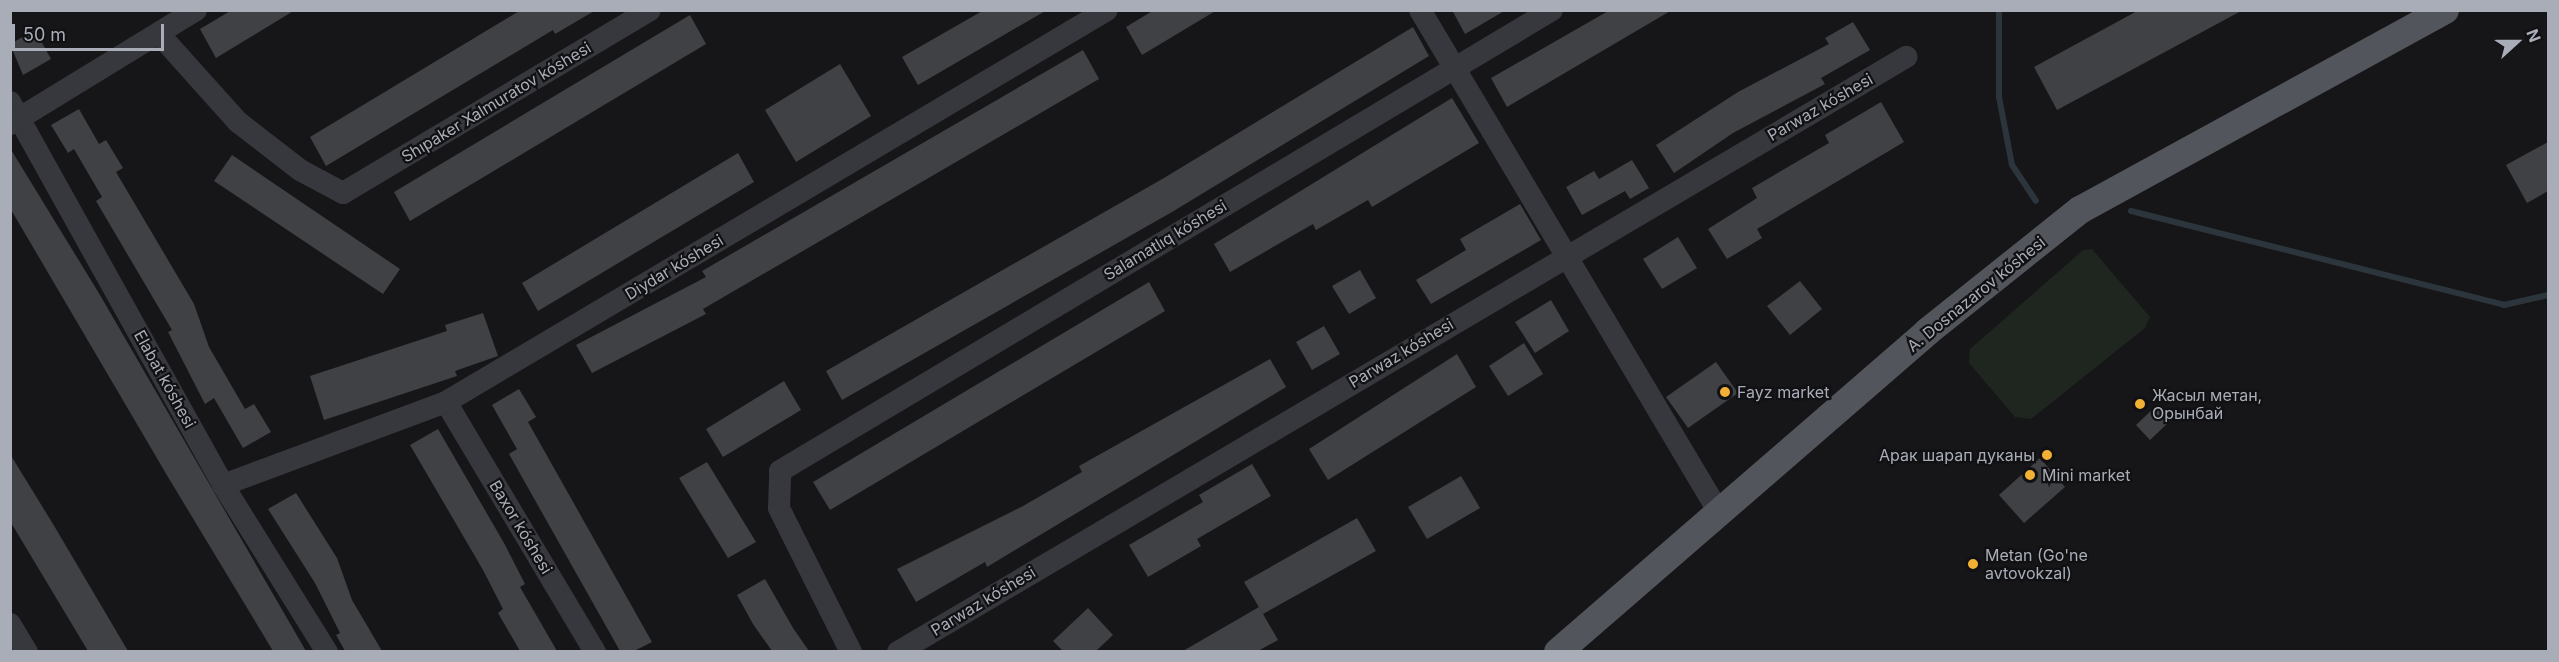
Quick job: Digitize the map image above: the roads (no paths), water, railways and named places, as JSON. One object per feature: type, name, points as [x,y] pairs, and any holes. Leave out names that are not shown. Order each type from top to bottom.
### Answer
[{"type":"main road","name":"A. Dosnazarov kóshesi","points":[[1558,651],[1720,514],[1927,333],[2080,210],[2445,10]]},
{"type":"street","points":[[14,115],[159,34],[196,10]]},
{"type":"street","name":"Shıpaker Xalmuratov kóshesi","points":[[159,34],[238,122],[300,170],[343,193],[650,10]]},
{"type":"street","name":"Diydar kóshesi","points":[[223,485],[446,402],[1107,10]]},
{"type":"street","points":[[1420,10],[1720,514]]},
{"type":"street","name":"Salamatlıq kóshesi","points":[[850,651],[779,508],[780,471],[1454,66],[1552,10]]},
{"type":"street","name":"Parwaz kóshesi","points":[[898,651],[1906,57]]},
{"type":"street","name":"Elabat kóshesi","points":[[14,115],[223,485],[327,651]]},
{"type":"street","name":"Baxor kóshesi","points":[[446,402],[595,651]]},
{"type":"street","points":[[10,624],[27,651]]},
{"type":"waterway","points":[[1999,10],[1999,97],[2012,165],[2036,201]]},
{"type":"waterway","points":[[2131,211],[2504,305],[2548,295]]},
{"type":"place","name":"Fayz market","points":[[1725,392]]},
{"type":"place","name":"Жасыл метан, Орынбай","points":[[2140,404]]},
{"type":"place","name":"Арак шарап дуканы","points":[[2047,455]]},
{"type":"place","name":"Mini market","points":[[2030,475]]},
{"type":"place","name":"Metan (Go'ne avtovokzal)","points":[[1973,564]]}]
